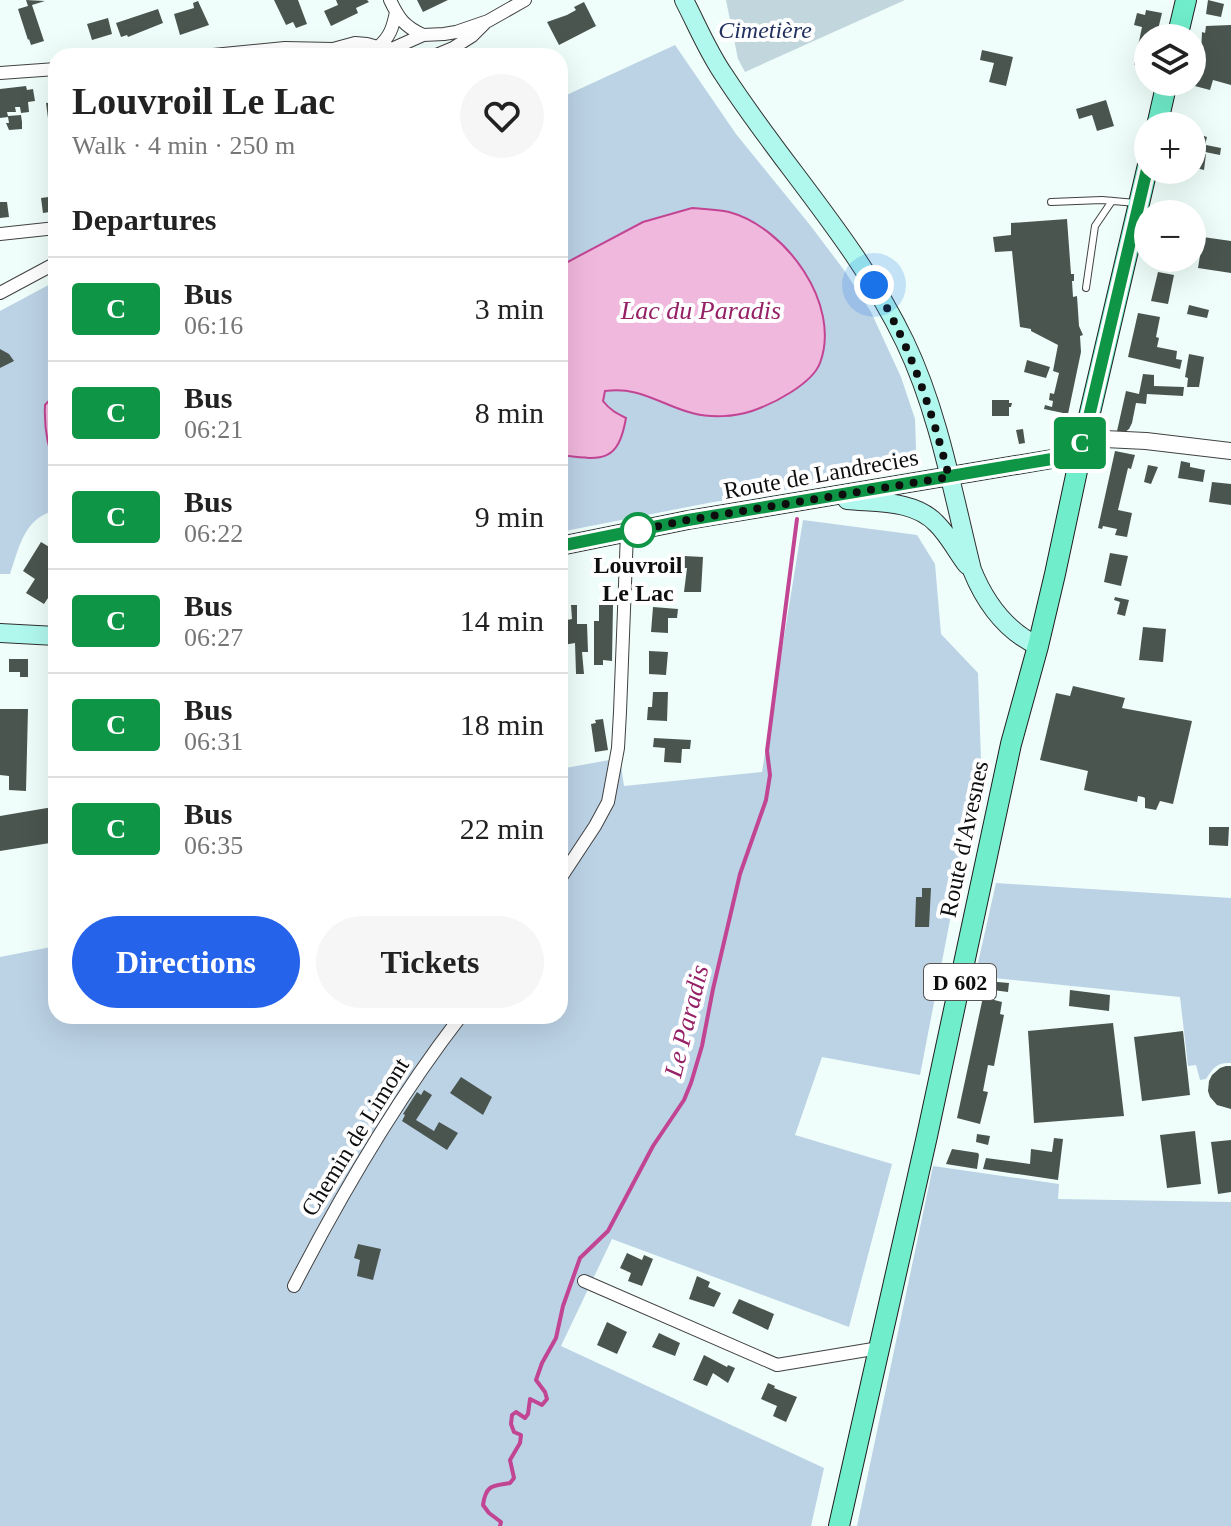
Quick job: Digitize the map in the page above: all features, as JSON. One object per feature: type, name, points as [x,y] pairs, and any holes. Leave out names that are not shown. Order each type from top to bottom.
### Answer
[{"type":"main road","points":[[684,0],[722,73],[861,264],[887,307],[906,344],[929,403],[972,570],[981,592],[1021,638],[1038,646]]},
{"type":"main road","points":[[1180,24],[1186,0]]},
{"type":"main road","name":"Route d'Avesnes","points":[[839,1526],[1011,744],[1038,646],[1134,224]]},
{"type":"main road","name":"Route de Landrecies","points":[[568,544],[1058,458],[1073,450],[1084,438]]},
{"type":"main road","points":[[821,498],[897,504],[927,514],[939,525],[972,570]]},
{"type":"main road","points":[[0,633],[48,636]]},
{"type":"street","points":[[453,48],[519,1]]},
{"type":"street","points":[[393,6],[409,29],[429,35],[441,43],[439,48]]},
{"type":"street","points":[[378,47],[394,28],[393,6]]},
{"type":"street","points":[[347,48],[355,43],[394,48],[429,35],[456,32],[488,21]]},
{"type":"street","points":[[285,48],[312,48]]},
{"type":"street","points":[[0,65],[0,73],[48,70]]},
{"type":"street","points":[[0,234],[48,229]]},
{"type":"street","points":[[0,293],[48,267]]},
{"type":"street","points":[[1084,438],[1146,441],[1231,451]]},
{"type":"street","points":[[568,867],[608,802],[618,748],[627,533]]},
{"type":"street","name":"Chemin de Limont","points":[[294,1286],[373,1142],[455,1024]]},
{"type":"street","points":[[584,1281],[777,1365],[879,1348]]},
{"type":"lane","points":[[1086,288],[1095,226],[1112,201]]},
{"type":"lane","points":[[1051,202],[1134,203]]},
{"type":"shaded area","points":[[675,45],[736,134],[810,225],[871,312],[901,377],[915,419],[916,448],[914,464],[909,469],[568,530],[568,94]]},
{"type":"shaded area","points":[[48,285],[48,513],[29,527],[10,574],[0,574],[0,311]]},
{"type":"shaded area","points":[[803,520],[917,535],[935,564],[941,634],[978,673],[981,760],[920,1075],[822,1057],[795,1135],[892,1164],[849,1327],[612,1239],[561,1346],[824,1468],[811,1526],[0,1526],[0,957],[48,948],[48,1024],[568,1024],[568,768],[620,758],[624,786],[762,772]]},
{"type":"shaded area","points":[[996,883],[1231,898],[1231,1063],[1219,1065],[1206,1079],[1200,1080],[1196,1065],[1188,1066],[1180,997],[975,976]]},
{"type":"shaded area","points":[[933,1166],[1059,1184],[1058,1199],[1231,1202],[1231,1526],[857,1526]]},
{"type":"green space","name":"Cimetière","points":[[726,0],[905,0],[745,72],[738,59]]},
{"type":"water","name":"Lac du Paradis","points":[[692,208],[724,211],[750,220],[770,234],[804,271],[816,293],[825,340],[820,363],[801,386],[781,398],[752,411],[730,416],[699,415],[629,391],[605,391],[603,401],[626,418],[618,444],[605,456],[597,458],[568,456],[568,262],[643,222]]},
{"type":"water","points":[[48,402],[48,444],[46,429],[45,405]]},
{"type":"building","points":[[26,0],[45,1],[32,5],[44,41],[31,45],[18,9],[28,6]]},
{"type":"building","points":[[274,0],[298,0],[307,24],[296,28],[293,22],[286,25]]},
{"type":"building","points":[[336,0],[369,2],[356,8],[358,13],[331,26],[324,11],[338,5]]},
{"type":"building","points":[[417,0],[448,0],[423,12]]},
{"type":"building","points":[[1208,0],[1224,4],[1221,17],[1206,14]]},
{"type":"building","points":[[198,1],[209,25],[180,35],[174,14],[194,8],[193,3]]},
{"type":"building","points":[[584,2],[596,26],[559,45],[547,22],[567,15]]},
{"type":"building","points":[[158,9],[163,23],[121,37],[116,23]]},
{"type":"building","points":[[1146,10],[1162,13],[1159,24],[1134,24],[1137,13],[1145,15]]},
{"type":"building","points":[[108,18],[112,34],[92,40],[87,24]]},
{"type":"building","points":[[1231,25],[1231,85],[1213,80],[1210,90],[1206,89],[1206,26]]},
{"type":"building","points":[[982,50],[1013,57],[1006,86],[989,82],[994,63],[980,60]]},
{"type":"building","points":[[26,86],[27,90],[33,89],[35,101],[28,102],[29,112],[21,113],[20,107],[15,107],[16,112],[7,112],[8,116],[21,115],[22,122],[22,129],[9,130],[6,123],[9,123],[8,117],[0,118],[0,89]]},
{"type":"building","points":[[1106,100],[1114,126],[1097,131],[1092,115],[1079,119],[1076,109]]},
{"type":"building","points":[[1206,145],[1221,148],[1220,155],[1206,152]]},
{"type":"building","points":[[48,197],[48,212],[43,213],[41,198]]},
{"type":"building","points":[[0,202],[7,202],[9,217],[0,218]]},
{"type":"building","points":[[1067,219],[1071,274],[1074,274],[1073,297],[1077,296],[1079,326],[1083,335],[1080,336],[1081,352],[1068,414],[1044,409],[1045,405],[1052,407],[1050,393],[1054,394],[1059,373],[1053,371],[1058,345],[1031,329],[1020,327],[1012,251],[995,252],[993,237],[1011,235],[1011,223]]},
{"type":"building","points":[[1206,237],[1231,241],[1231,273],[1206,269]]},
{"type":"building","points":[[1158,272],[1174,275],[1168,304],[1151,301]]},
{"type":"building","points":[[1189,305],[1209,310],[1207,318],[1187,314]]},
{"type":"building","points":[[1138,313],[1160,317],[1157,347],[1177,351],[1176,359],[1182,360],[1180,369],[1128,357]]},
{"type":"building","points":[[0,349],[14,361],[0,368]]},
{"type":"building","points":[[1189,354],[1204,357],[1199,387],[1187,387],[1188,378],[1185,377]]},
{"type":"building","points":[[1027,360],[1050,367],[1046,378],[1024,372]]},
{"type":"building","points":[[1143,374],[1154,375],[1154,386],[1184,387],[1183,396],[1147,394],[1146,404],[1136,403],[1129,429],[1117,431],[1126,391],[1139,394]]},
{"type":"building","points":[[992,400],[1009,400],[1012,403],[1009,416],[992,416]]},
{"type":"building","points":[[1023,429],[1025,443],[1019,444],[1016,430]]},
{"type":"building","points":[[1115,451],[1135,455],[1131,469],[1128,468],[1118,510],[1132,513],[1127,537],[1115,535],[1117,529],[1098,528]]},
{"type":"building","points":[[1181,461],[1190,463],[1190,467],[1205,470],[1203,482],[1178,478]]},
{"type":"building","points":[[1148,465],[1158,467],[1151,484],[1144,482]]},
{"type":"building","points":[[1212,482],[1231,484],[1231,505],[1209,502]]},
{"type":"building","points":[[41,542],[48,546],[48,598],[44,604],[26,593],[35,579],[23,571]]},
{"type":"building","points":[[1110,553],[1128,556],[1121,586],[1104,582]]},
{"type":"building","points":[[684,556],[703,557],[701,592],[684,592],[687,568],[683,568]]},
{"type":"building","points":[[1115,597],[1129,600],[1125,616],[1117,614],[1120,602],[1114,600]]},
{"type":"building","points":[[571,605],[577,605],[577,624],[587,624],[588,652],[582,652],[584,674],[576,674],[575,643],[568,644],[568,620],[572,619]]},
{"type":"building","points":[[599,605],[613,605],[612,661],[603,660],[603,665],[594,665],[594,621],[599,621]]},
{"type":"building","points":[[653,607],[678,609],[677,618],[668,618],[668,633],[651,632]]},
{"type":"building","points":[[1143,627],[1166,629],[1163,662],[1139,660]]},
{"type":"building","points":[[649,651],[668,652],[666,675],[649,674]]},
{"type":"building","points":[[9,659],[28,659],[28,677],[20,677],[20,672],[9,672]]},
{"type":"building","points":[[1073,686],[1125,698],[1122,708],[1192,721],[1173,804],[1160,801],[1156,810],[1145,808],[1143,797],[1138,796],[1137,802],[1084,790],[1088,771],[1040,760],[1056,693],[1070,696]]},
{"type":"building","points":[[653,692],[668,692],[667,721],[647,720]]},
{"type":"building","points":[[0,709],[28,709],[26,791],[9,790],[9,776],[0,775]]},
{"type":"building","points":[[603,719],[608,750],[595,752],[591,724]]},
{"type":"building","points":[[654,738],[691,740],[690,749],[682,749],[681,763],[664,762],[665,748],[653,747]]},
{"type":"building","points":[[48,808],[48,843],[0,851],[0,816]]},
{"type":"building","points":[[1209,827],[1229,827],[1228,846],[1209,845]]},
{"type":"building","points":[[922,888],[931,888],[929,927],[915,927],[916,897],[922,897]]},
{"type":"building","points":[[986,981],[1009,983],[1008,992],[985,989]]},
{"type":"building","points":[[1070,990],[1110,995],[1109,1011],[1069,1006]]},
{"type":"building","points":[[983,997],[1002,1002],[1000,1014],[1004,1015],[994,1066],[988,1065],[983,1091],[988,1092],[980,1124],[957,1118]]},
{"type":"building","points":[[1113,1023],[1124,1116],[1034,1123],[1028,1031]]},
{"type":"building","points":[[1183,1031],[1190,1095],[1142,1101],[1134,1037]]},
{"type":"building","points":[[1231,1066],[1231,1109],[1217,1105],[1208,1091],[1212,1075]]},
{"type":"building","points":[[461,1077],[492,1097],[483,1115],[450,1093]]},
{"type":"building","points":[[424,1090],[432,1095],[416,1120],[434,1131],[439,1122],[458,1133],[447,1150],[402,1121],[417,1092],[421,1095]]},
{"type":"building","points":[[1195,1131],[1201,1184],[1167,1188],[1160,1135]]},
{"type":"building","points":[[977,1134],[990,1136],[988,1145],[976,1142]]},
{"type":"building","points":[[1054,1138],[1063,1139],[1058,1180],[983,1169],[986,1158],[1030,1164],[1031,1149],[1052,1152]]},
{"type":"building","points":[[1231,1140],[1231,1192],[1218,1194],[1211,1142]]},
{"type":"building","points":[[952,1149],[978,1153],[977,1169],[946,1164]]},
{"type":"building","points":[[358,1244],[381,1249],[373,1280],[357,1276],[360,1260],[354,1258]]},
{"type":"building","points":[[627,1253],[642,1260],[644,1255],[653,1259],[642,1286],[628,1281],[631,1273],[620,1268]]},
{"type":"building","points":[[697,1276],[710,1282],[708,1287],[721,1293],[714,1307],[689,1299]]},
{"type":"building","points":[[739,1299],[774,1314],[768,1330],[732,1313]]},
{"type":"building","points":[[607,1322],[627,1332],[617,1354],[597,1345]]},
{"type":"building","points":[[659,1333],[680,1343],[675,1356],[652,1347]]},
{"type":"building","points":[[704,1355],[735,1368],[728,1383],[713,1373],[707,1386],[693,1380]]},
{"type":"building","points":[[768,1383],[797,1397],[786,1422],[773,1416],[777,1406],[761,1399]]},
{"type":"waterway","name":"Le Paradis","points":[[500,1526],[501,1522],[483,1505],[488,1490],[510,1483],[514,1478],[510,1460],[521,1435],[514,1432],[512,1415],[516,1412],[525,1418],[530,1399],[542,1405],[547,1399],[536,1380],[556,1338],[563,1306],[580,1258],[608,1231],[653,1146],[684,1100],[702,1046],[740,874],[766,800],[770,775],[767,751],[797,519]]},
{"type":"bus line","name":"C","points":[[568,544],[688,520],[1058,458],[1073,450],[1084,438],[1144,184]]},
{"type":"place","name":"Louvroil Le Lac","points":[[638,530]]},
{"type":"route","points":[[638,530],[627,533],[949,477],[919,375],[874,285]]}]
